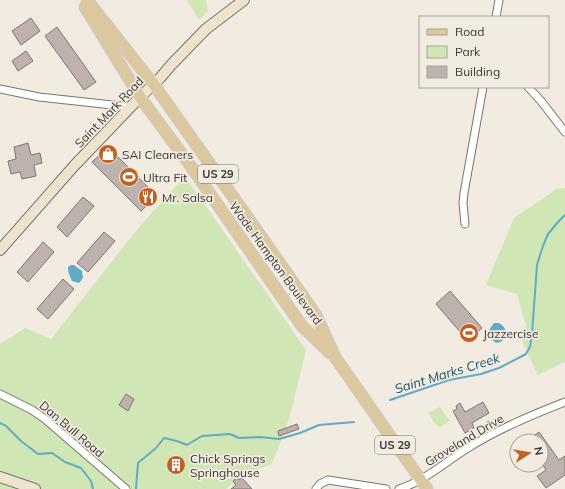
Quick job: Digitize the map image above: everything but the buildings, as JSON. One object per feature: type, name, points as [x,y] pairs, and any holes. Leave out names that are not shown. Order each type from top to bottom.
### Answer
[{"type":"main road","name":"Wade Hampton Boulevard","points":[[80,0],[140,97],[302,326],[335,357]]},
{"type":"main road","name":"Wade Hampton Boulevard","points":[[87,0],[154,85],[260,235],[316,316],[335,357],[427,489]]},
{"type":"main road","points":[[246,245],[260,235]]},
{"type":"street","name":"Saint Mark Road","points":[[0,250],[74,166],[131,106],[154,85],[206,29],[244,0]]},
{"type":"street","points":[[496,16],[499,0]]},
{"type":"street","points":[[465,224],[463,203],[464,193],[483,88]]},
{"type":"street","points":[[529,88],[542,101],[565,132]]},
{"type":"street","points":[[0,89],[39,97],[131,106]]},
{"type":"street","name":"Dan Bull Road","points":[[0,394],[32,410],[45,419],[126,489]]},
{"type":"street","name":"Groveland Drive","points":[[399,489],[420,479],[489,436],[522,419],[565,402]]},
{"type":"street","points":[[0,477],[35,489]]},
{"type":"street","points":[[316,489],[320,484],[328,480],[386,489]]},
{"type":"green space","points":[[187,0],[206,0],[208,11],[199,20]]},
{"type":"green space","points":[[185,176],[306,350],[289,419],[272,464],[244,474],[226,489],[0,489],[0,344],[25,328],[51,339],[135,232]]},
{"type":"green space","points":[[565,188],[565,362],[538,375],[522,341],[526,325],[517,294],[486,285],[514,218],[557,189]]},
{"type":"green space","points":[[440,407],[450,421],[440,427],[437,426],[428,413]]},
{"type":"water","points":[[71,265],[74,265],[82,271],[83,278],[79,283],[72,281],[68,269]]},
{"type":"water","points":[[494,323],[499,323],[505,328],[506,331],[503,340],[496,343],[489,337],[490,330]]},
{"type":"waterway","name":"Saint Marks Creek","points":[[390,400],[449,380],[481,374],[499,368],[526,354],[530,347],[532,334],[537,265],[548,234],[565,215]]},
{"type":"waterway","name":"Saint Marks Creek","points":[[136,489],[138,463],[156,448],[164,438],[187,445],[202,436],[230,434],[239,438],[260,437],[279,439],[300,433],[319,425],[354,422]]},
{"type":"waterway","name":"Saint Marks Creek","points":[[0,423],[6,426],[21,441],[38,454],[52,453],[65,462],[81,468],[91,481],[93,489]]},
{"type":"place","name":"SAI Cleaners","points":[[108,154]]},
{"type":"place","name":"Ultra Fit","points":[[129,177]]},
{"type":"place","name":"Mr. Salsa","points":[[148,197]]},
{"type":"place","name":"Jazzercise","points":[[469,333]]},
{"type":"place","name":"Chick Springs Springhouse","points":[[176,465]]}]
